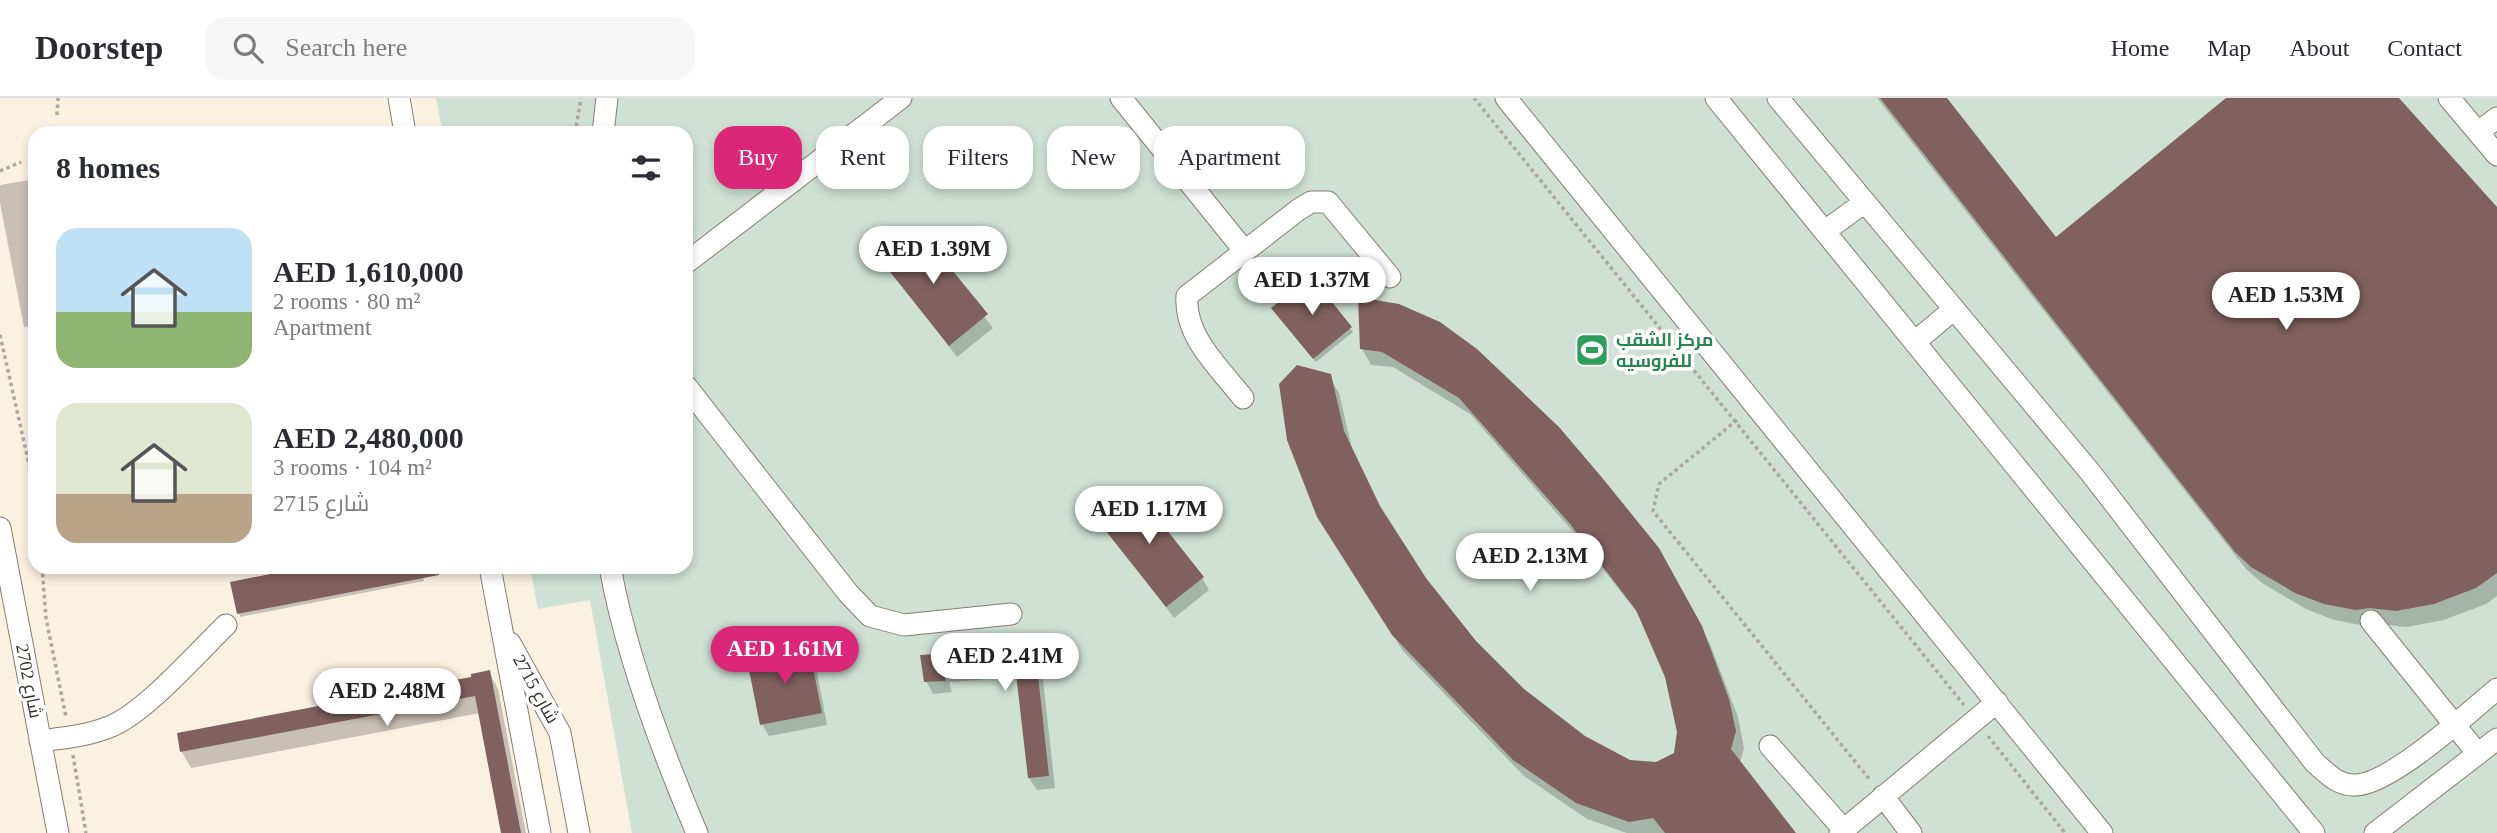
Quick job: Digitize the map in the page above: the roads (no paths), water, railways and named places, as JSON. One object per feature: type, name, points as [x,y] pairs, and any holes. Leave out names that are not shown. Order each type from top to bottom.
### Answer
[{"type":"street","points":[[399,98],[404,126]]},
{"type":"street","points":[[604,126],[607,98]]},
{"type":"street","points":[[693,257],[901,98]]},
{"type":"street","points":[[1121,98],[1243,250]]},
{"type":"street","points":[[1506,98],[2102,833]]},
{"type":"street","points":[[1716,98],[2314,833]]},
{"type":"street","points":[[1778,98],[2090,472],[2315,763],[2337,782],[2357,786],[2382,778],[2497,689]]},
{"type":"street","points":[[2449,98],[2497,155]]},
{"type":"street","points":[[2477,132],[2497,118]]},
{"type":"street","points":[[1243,398],[1193,333],[1186,314],[1187,296],[1243,250],[1311,202],[1328,202],[1390,277]]},
{"type":"street","points":[[1825,231],[1865,202]]},
{"type":"street","points":[[1915,342],[1954,309]]},
{"type":"street","points":[[693,395],[848,593],[870,616],[904,625],[1011,614]]},
{"type":"street","name":"شارع 2702","points":[[0,528],[58,833]]},
{"type":"street","name":"شارع 2715","points":[[491,574],[540,833]]},
{"type":"street","points":[[611,574],[617,604],[635,661],[698,833]]},
{"type":"street","points":[[2371,621],[2478,754]]},
{"type":"street","points":[[40,741],[111,727],[155,695],[226,625]]},
{"type":"street","name":"شارع 2715","points":[[503,630],[560,733],[579,833]]},
{"type":"street","points":[[1770,746],[1842,832],[1997,702]]},
{"type":"street","points":[[2375,833],[2497,739]]},
{"type":"street","points":[[1883,796],[1911,833]]},
{"type":"place","name":"مركز الشقب للفروسيه","points":[[1592,350]]}]
